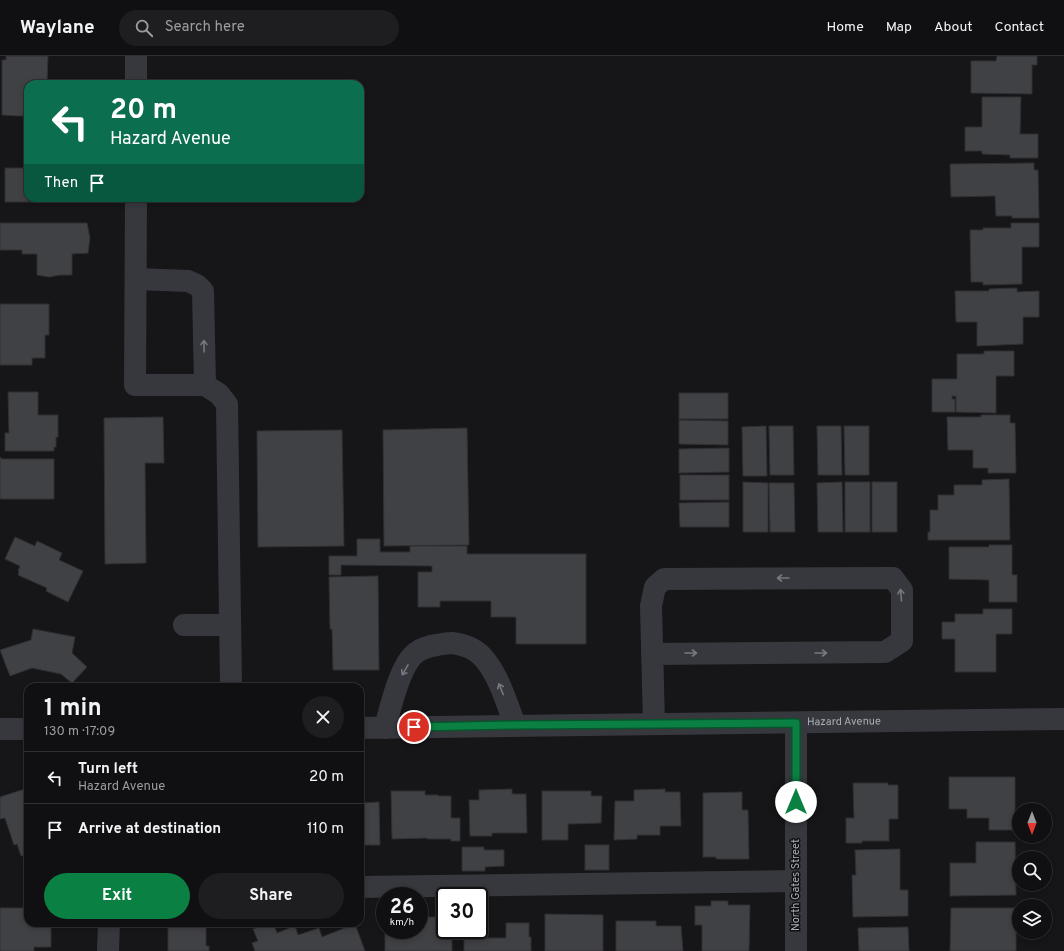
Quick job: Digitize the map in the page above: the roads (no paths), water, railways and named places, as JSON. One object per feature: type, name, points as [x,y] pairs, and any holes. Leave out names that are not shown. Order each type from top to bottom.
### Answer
[{"type":"street","points":[[136,56],[136,80]]},
{"type":"street","points":[[136,202],[136,385],[205,386],[219,394],[227,404],[231,683]]},
{"type":"street","points":[[136,279],[188,281],[197,285],[203,291],[205,386]]},
{"type":"street","points":[[652,654],[885,652],[902,641],[902,590],[893,578],[664,579],[655,587],[651,606],[652,654],[654,724]]},
{"type":"street","points":[[184,625],[230,625]]},
{"type":"street","points":[[385,728],[398,682],[405,667],[416,653],[430,646],[447,643],[462,644],[474,649],[486,660],[495,675],[515,725]]},
{"type":"street","name":"Hazard Avenue","points":[[364,728],[1064,719]]},
{"type":"street","name":"North Gates Street","points":[[796,723],[796,951]]},
{"type":"street","points":[[0,730],[24,730]]},
{"type":"street","points":[[364,886],[796,880]]},
{"type":"street","points":[[108,951],[109,927]]}]
